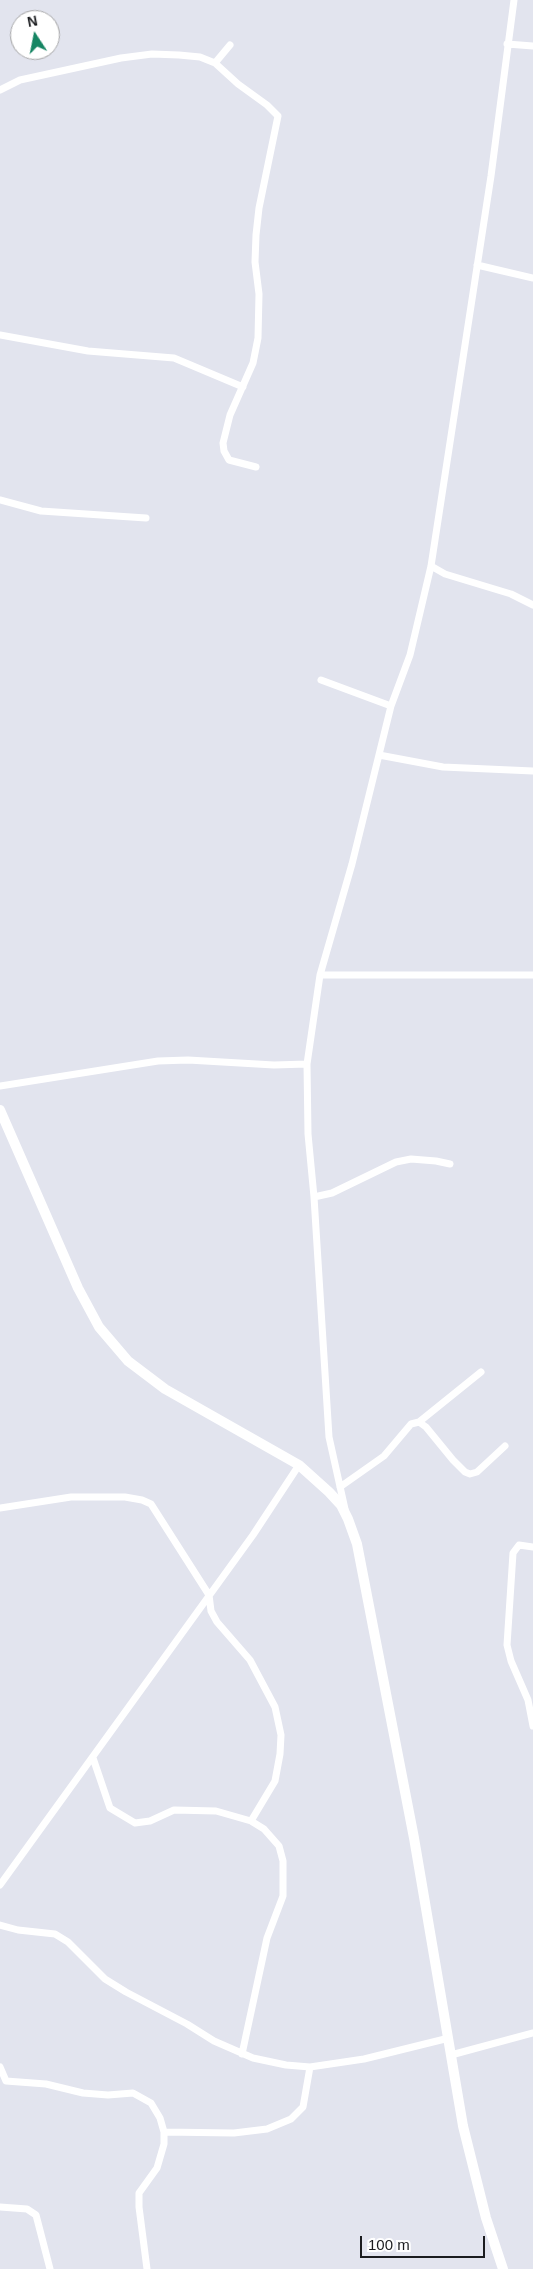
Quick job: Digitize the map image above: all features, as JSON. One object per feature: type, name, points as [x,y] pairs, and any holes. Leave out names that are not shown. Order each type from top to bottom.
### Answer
[{"type":"main road","points":[[0,1110],[78,1288],[99,1327],[128,1361],[165,1388],[298,1465],[329,1492],[341,1505],[348,1519],[357,1544],[366,1589],[470,2159],[486,2218],[503,2269]]},
{"type":"street","points":[[348,1519],[329,1437],[314,1197],[308,1134],[307,1064],[320,975],[352,864],[391,706],[410,655],[431,566],[491,176],[514,0]]},
{"type":"street","points":[[215,63],[230,44]]},
{"type":"street","points":[[507,44],[533,46]]},
{"type":"street","points":[[0,90],[20,80],[152,54],[200,57],[215,63],[278,116],[259,208],[256,235],[255,262],[259,294],[258,338],[253,363],[230,415],[224,435],[224,451],[229,460],[256,468]]},
{"type":"street","points":[[477,265],[533,278]]},
{"type":"street","points":[[0,335],[88,351],[174,358],[243,387]]},
{"type":"street","points":[[0,500],[41,511],[146,518]]},
{"type":"street","points":[[431,566],[446,574],[511,594],[533,605]]},
{"type":"street","points":[[321,680],[391,706]]},
{"type":"street","points":[[379,755],[443,767],[533,771]]},
{"type":"street","points":[[320,975],[533,975]]},
{"type":"street","points":[[0,1086],[158,1061],[188,1060],[274,1065],[307,1064]]},
{"type":"street","points":[[314,1197],[332,1193],[396,1162],[411,1159],[450,1164]]},
{"type":"street","points":[[340,1487],[384,1456],[411,1424],[419,1422],[481,1372]]},
{"type":"street","points":[[419,1422],[426,1427],[465,1472],[470,1474],[477,1472],[505,1446]]},
{"type":"street","points":[[0,1885],[93,1758],[147,1679],[253,1535],[298,1465]]},
{"type":"street","points":[[0,1508],[71,1497],[103,1496],[142,1500],[151,1504],[209,1595],[211,1611],[217,1622],[250,1660],[264,1682],[275,1707],[281,1735],[275,1781],[251,1820]]},
{"type":"street","points":[[533,1547],[519,1545],[513,1553],[507,1644],[511,1661],[528,1700],[533,1726]]},
{"type":"street","points":[[93,1758],[110,1808],[135,1823],[150,1821],[174,1810],[216,1811],[251,1820],[264,1829],[279,1846],[284,1861],[283,1896],[267,1938],[242,2054]]},
{"type":"street","points":[[0,1924],[18,1930],[55,1934],[68,1942],[105,1979],[214,2041],[242,2054],[286,2065],[310,2067],[364,2059],[449,2038]]},
{"type":"street","points":[[451,2055],[533,2033]]},
{"type":"street","points":[[0,2067],[6,2082],[46,2084],[100,2094],[133,2093],[151,2103],[160,2118],[164,2132],[164,2144],[157,2168],[138,2193],[138,2207],[147,2269]]},
{"type":"street","points":[[164,2132],[234,2133],[266,2129],[291,2119],[303,2107],[310,2067]]},
{"type":"street","points":[[0,2207],[27,2209],[36,2216],[50,2269]]}]
